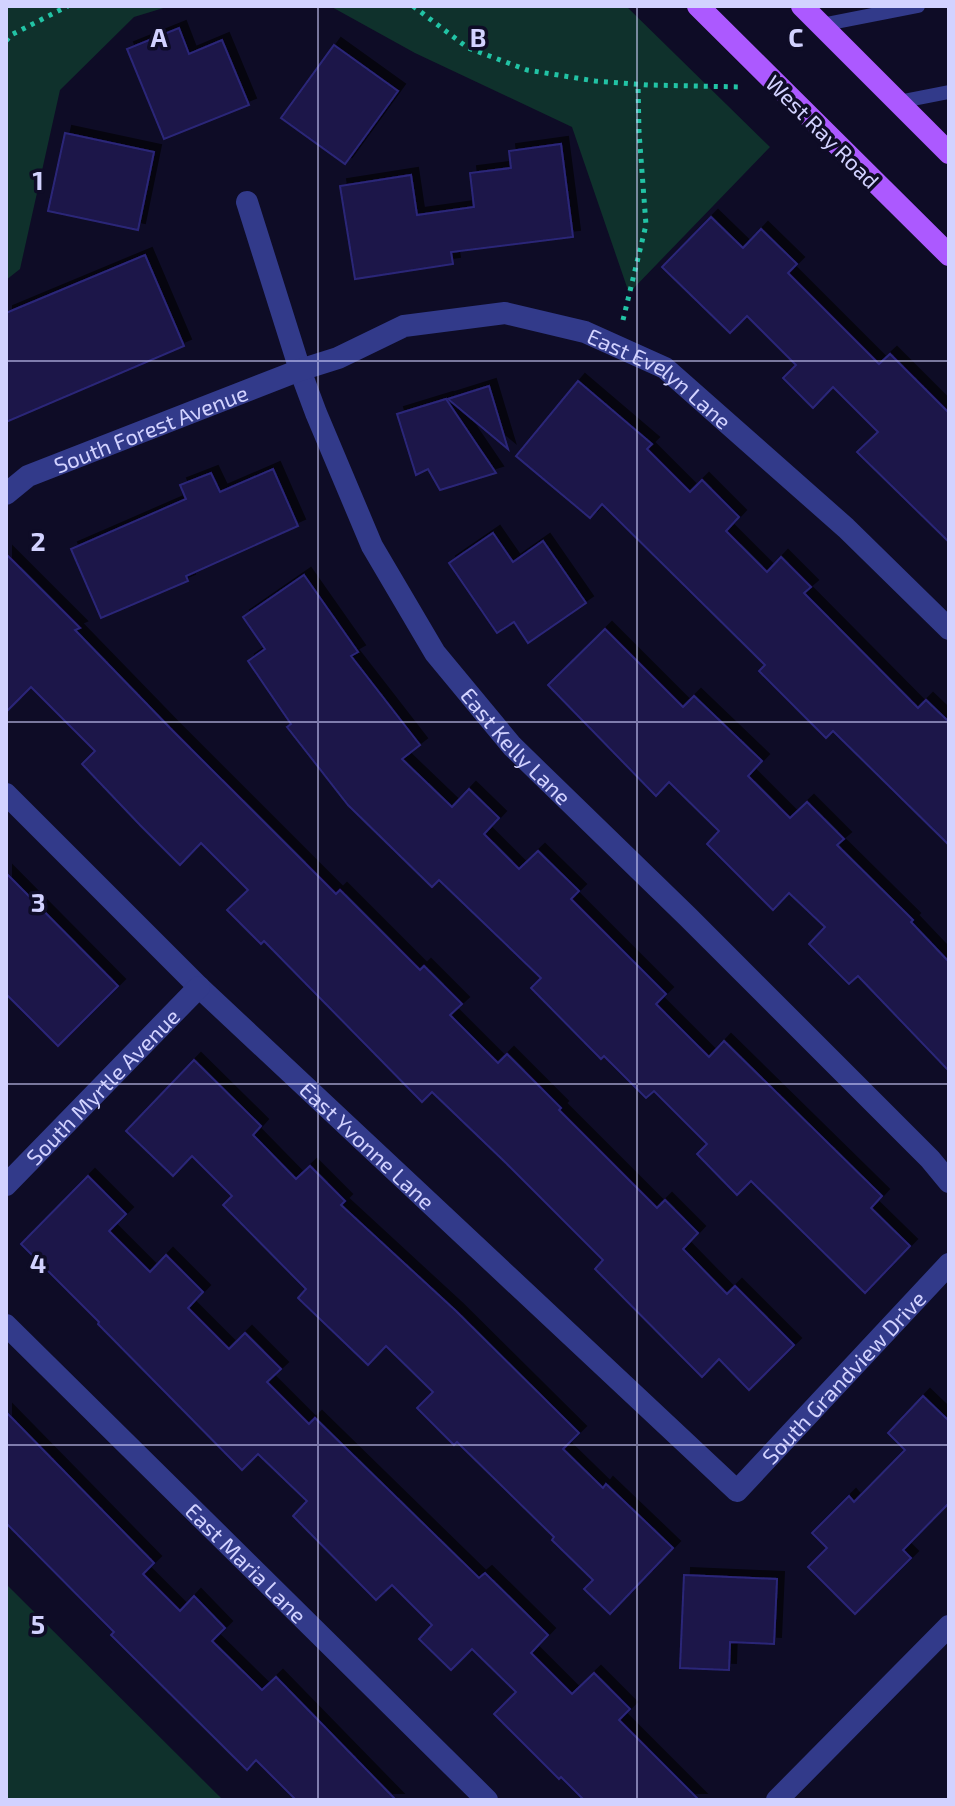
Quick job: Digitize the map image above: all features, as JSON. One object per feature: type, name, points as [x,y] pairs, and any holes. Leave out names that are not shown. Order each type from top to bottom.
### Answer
[{"type":"main road","name":"West Ray Road","points":[[698,6],[949,255]]},
{"type":"main road","points":[[802,6],[949,153]]},
{"type":"street","name":"East Kelly Lane","points":[[247,202],[300,370],[372,546],[435,653],[512,746],[688,917],[930,1159],[949,1182]]},
{"type":"street","name":"East Evelyn Lane","points":[[300,370],[338,358],[404,326],[505,313],[585,332],[665,368],[846,528],[949,629]]},
{"type":"street","name":"South Forest Avenue","points":[[6,494],[28,476],[300,370]]},
{"type":"street","name":"East Yvonne Lane","points":[[6,794],[199,987],[737,1491]]},
{"type":"street","name":"South Myrtle Avenue","points":[[6,1185],[199,987]]},
{"type":"street","name":"South Grandview Drive","points":[[737,1491],[949,1264]]},
{"type":"street","name":"East Maria Lane","points":[[6,1325],[473,1796]]},
{"type":"street","points":[[777,1800],[949,1626]]},
{"type":"lane","points":[[821,25],[918,6]]},
{"type":"lane","points":[[898,102],[949,92]]},
{"type":"path","points":[[6,41],[11,35],[68,6]]},
{"type":"path","points":[[413,6],[468,48],[527,70],[595,81],[780,88]]},
{"type":"path","points":[[617,346],[646,225],[638,84]]},
{"type":"green space","points":[[6,6],[170,6],[134,17],[60,90],[20,269],[6,280]]},
{"type":"green space","points":[[330,6],[626,6],[770,147],[629,293],[572,127],[415,53]]},
{"type":"green space","points":[[6,1584],[223,1800],[6,1800]]},
{"type":"building","points":[[179,28],[189,54],[222,40],[249,105],[164,139],[127,49]]},
{"type":"building","points":[[334,45],[398,91],[345,164],[281,118]]},
{"type":"building","points":[[65,133],[154,152],[138,230],[48,211]]},
{"type":"building","points":[[561,144],[573,237],[451,252],[453,264],[355,279],[340,186],[411,175],[417,215],[474,207],[470,173],[511,168],[509,151]]},
{"type":"building","points":[[711,217],[743,248],[761,229],[797,264],[788,273],[879,364],[890,354],[949,413],[949,542],[857,452],[878,432],[833,387],[813,408],[783,378],[796,365],[747,316],[730,333],[662,267]]},
{"type":"building","points":[[145,255],[184,346],[6,422],[6,313]]},
{"type":"building","points":[[578,381],[652,444],[647,449],[690,492],[702,480],[739,517],[726,531],[767,572],[781,557],[811,587],[804,593],[918,708],[926,700],[949,722],[949,845],[833,731],[826,738],[759,671],[765,665],[602,504],[590,518],[516,456]]},
{"type":"building","points":[[489,386],[508,449],[448,399]]},
{"type":"building","points":[[446,399],[496,473],[440,490],[428,469],[416,475],[397,414]]},
{"type":"building","points":[[273,469],[298,526],[186,576],[188,581],[101,618],[71,549],[186,499],[180,485],[211,473],[220,492]]},
{"type":"building","points":[[493,533],[513,562],[543,541],[586,603],[528,643],[514,622],[497,633],[449,563]]},
{"type":"building","points":[[6,554],[80,628],[75,630],[172,730],[336,894],[340,890],[420,970],[424,966],[462,1004],[450,1015],[498,1063],[507,1054],[657,1208],[665,1200],[698,1233],[683,1249],[727,1294],[735,1286],[794,1345],[749,1390],[719,1359],[702,1377],[595,1269],[603,1260],[506,1163],[432,1092],[422,1102],[264,941],[261,944],[227,910],[248,890],[201,843],[180,865],[140,825],[82,764],[95,751],[31,687],[6,712]]},
{"type":"building","points":[[304,575],[358,652],[351,656],[420,745],[402,759],[452,807],[469,789],[499,818],[484,834],[519,869],[538,851],[579,891],[571,899],[666,994],[656,1004],[709,1057],[724,1041],[882,1196],[871,1208],[910,1246],[865,1293],[751,1181],[737,1195],[697,1154],[707,1144],[654,1091],[646,1098],[604,1056],[601,1059],[531,988],[541,978],[439,880],[432,887],[348,805],[287,727],[291,724],[248,661],[265,649],[243,617]]},
{"type":"building","points":[[605,629],[683,707],[694,696],[762,761],[748,776],[790,818],[807,802],[844,839],[837,845],[913,920],[911,922],[949,962],[949,1071],[858,976],[849,984],[809,944],[825,927],[789,893],[773,910],[707,844],[719,831],[669,782],[656,796],[548,685]]},
{"type":"building","points":[[6,873],[118,986],[58,1046],[6,994]]},
{"type":"building","points":[[194,1060],[261,1126],[253,1135],[296,1179],[310,1166],[345,1201],[341,1205],[456,1311],[579,1433],[563,1449],[603,1488],[606,1484],[673,1548],[610,1614],[584,1589],[593,1580],[552,1540],[554,1537],[457,1442],[454,1445],[417,1408],[433,1392],[386,1346],[368,1365],[298,1298],[306,1289],[223,1205],[232,1196],[192,1156],[173,1176],[126,1131]]},
{"type":"building","points":[[88,1176],[126,1214],[109,1231],[150,1272],[166,1255],[203,1292],[188,1308],[229,1349],[245,1333],[281,1369],[267,1382],[309,1424],[315,1418],[479,1578],[485,1573],[548,1635],[531,1653],[572,1694],[594,1673],[630,1709],[619,1720],[699,1800],[584,1800],[494,1714],[516,1692],[472,1649],[451,1670],[419,1639],[432,1625],[392,1585],[376,1600],[293,1516],[307,1501],[258,1454],[242,1470],[98,1324],[21,1244]]},
{"type":"building","points":[[923,1396],[949,1421],[949,1503],[903,1550],[911,1558],[855,1614],[808,1567],[827,1548],[812,1533],[849,1496],[854,1502],[905,1450],[888,1433]]},
{"type":"building","points":[[6,1412],[154,1563],[143,1574],[180,1611],[194,1596],[225,1628],[212,1641],[262,1690],[276,1677],[396,1800],[296,1800],[256,1760],[247,1770],[111,1635],[114,1632],[6,1523]]},
{"type":"building","points":[[684,1575],[777,1579],[774,1644],[730,1642],[729,1670],[680,1668]]}]
